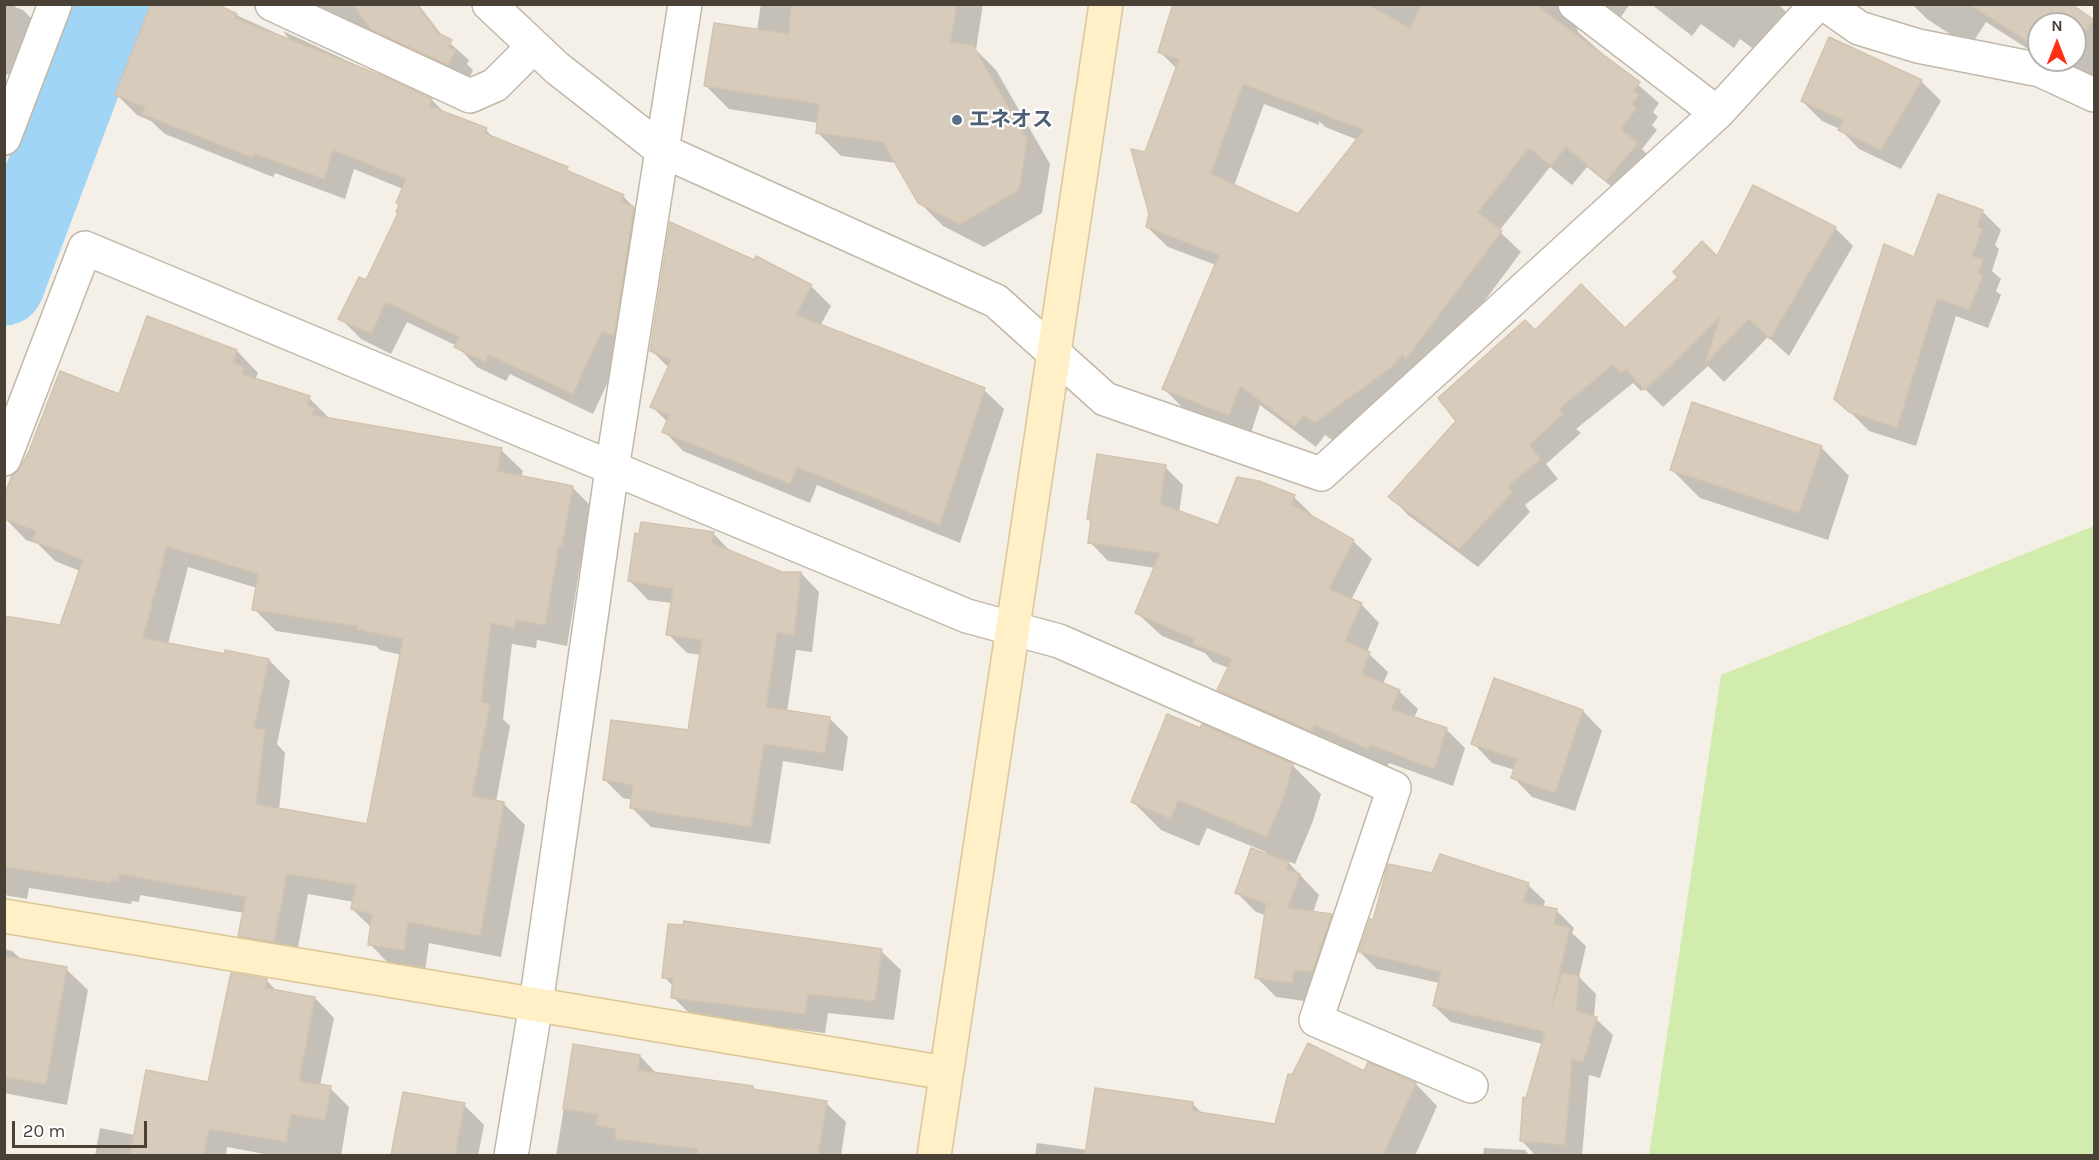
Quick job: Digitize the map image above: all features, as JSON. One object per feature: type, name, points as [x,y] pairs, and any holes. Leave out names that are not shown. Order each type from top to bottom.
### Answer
[{"type":"street","points":[[4,138],[55,4]]},
{"type":"street","points":[[272,4],[470,96],[495,85],[533,47]]},
{"type":"street","points":[[489,4],[533,47],[663,151],[996,301],[1105,399],[1321,474],[1718,113],[1816,4]]},
{"type":"street","points":[[511,1155],[536,1004],[612,469],[685,4]]},
{"type":"street","points":[[934,1155],[1106,4]]},
{"type":"street","points":[[1575,4],[1718,113]]},
{"type":"street","points":[[1825,4],[1859,28],[1918,46],[2040,70],[2094,95]]},
{"type":"street","points":[[4,459],[85,248],[967,616],[1059,641],[1394,788],[1316,1020],[1471,1086]]},
{"type":"street","points":[[4,916],[946,1073]]},
{"type":"green space","points":[[2094,526],[2094,1155],[1649,1155],[1721,675]]},
{"type":"building","points":[[151,4],[216,4],[237,14],[235,18],[380,75],[432,99],[429,106],[487,128],[484,133],[568,167],[566,170],[624,195],[621,201],[634,207],[614,336],[602,331],[573,394],[489,355],[485,362],[454,347],[459,337],[386,302],[371,334],[338,319],[359,277],[366,280],[398,213],[396,212],[399,205],[396,203],[406,179],[333,150],[324,179],[254,154],[253,158],[142,114],[145,107],[115,95]]},
{"type":"building","points":[[352,4],[416,4],[438,33],[452,40],[448,47],[456,50],[448,65],[372,30]]},
{"type":"building","points":[[791,4],[957,4],[950,42],[973,45],[1027,140],[1019,190],[960,224],[918,203],[883,142],[816,133],[819,104],[704,86],[714,23],[789,34]]},
{"type":"building","points":[[1173,4],[1367,4],[1410,28],[1422,4],[1535,4],[1640,82],[1633,91],[1639,95],[1632,104],[1637,108],[1621,129],[1638,143],[1606,181],[1566,147],[1551,166],[1529,148],[1478,212],[1502,231],[1406,359],[1402,355],[1393,366],[1315,423],[1304,415],[1295,427],[1240,386],[1229,416],[1162,389],[1219,255],[1146,227],[1149,214],[1131,149],[1145,152],[1179,60],[1158,52]],"holes":[[[1243,84],[1364,130],[1298,214],[1211,174]]]},
{"type":"building","points":[[1969,4],[2071,4],[2083,12],[2027,12],[2027,41]]},
{"type":"building","points":[[2087,15],[2093,19],[2087,29]]},
{"type":"building","points":[[1829,37],[1922,80],[1881,150],[1838,130],[1843,120],[1801,101]]},
{"type":"building","points":[[1753,185],[1836,227],[1770,339],[1749,319],[1705,364],[1720,317],[1644,390],[1626,369],[1621,373],[1613,365],[1559,409],[1563,414],[1529,445],[1541,459],[1508,486],[1513,492],[1459,549],[1388,497],[1456,421],[1438,398],[1525,320],[1535,330],[1581,284],[1625,328],[1678,277],[1673,272],[1702,241],[1717,256]]},
{"type":"building","points":[[1938,194],[1983,210],[1977,227],[1982,229],[1972,256],[1983,259],[1978,273],[1983,275],[1969,310],[1937,298],[1897,428],[1849,412],[1834,399],[1884,244],[1914,257]]},
{"type":"building","points":[[670,222],[754,260],[756,256],[812,285],[796,315],[985,388],[940,525],[797,467],[790,484],[662,432],[669,415],[650,407],[671,360],[650,351]]},
{"type":"building","points":[[147,316],[237,350],[233,363],[244,367],[242,374],[310,396],[307,405],[315,408],[312,415],[502,448],[497,471],[573,486],[562,546],[559,546],[545,625],[516,620],[514,628],[491,623],[481,702],[490,704],[472,796],[504,802],[480,936],[408,922],[404,950],[368,945],[372,914],[351,909],[356,885],[287,874],[274,942],[238,936],[246,897],[119,874],[118,881],[111,880],[110,883],[4,867],[4,616],[60,625],[83,560],[32,540],[36,531],[4,519],[4,496],[12,475],[21,466],[29,451],[60,371],[119,394]],"holes":[[[167,546],[258,574],[252,610],[358,626],[357,629],[403,639],[367,824],[256,804],[265,730],[254,728],[269,659],[225,650],[225,654],[143,638]]]},
{"type":"building","points":[[1692,402],[1822,446],[1799,513],[1670,470]]},
{"type":"building","points":[[1097,454],[1166,465],[1160,504],[1218,525],[1237,477],[1259,481],[1295,495],[1291,504],[1354,540],[1329,589],[1362,603],[1345,641],[1370,652],[1362,674],[1400,690],[1391,709],[1447,728],[1434,769],[1370,745],[1368,749],[1314,725],[1311,731],[1217,690],[1232,659],[1193,644],[1194,639],[1135,613],[1160,553],[1088,543],[1091,520],[1087,519]]},
{"type":"building","points":[[641,522],[714,532],[712,543],[782,572],[801,572],[794,635],[777,632],[766,707],[830,717],[825,753],[764,744],[751,827],[630,808],[633,785],[603,780],[611,720],[688,730],[702,640],[666,635],[673,589],[628,581],[635,533],[639,534]]},
{"type":"building","points":[[1494,678],[1583,710],[1555,793],[1511,778],[1517,759],[1471,744]]},
{"type":"building","points":[[1167,714],[1200,728],[1202,724],[1293,764],[1285,793],[1267,837],[1178,800],[1171,819],[1131,802]]},
{"type":"building","points":[[1251,848],[1289,862],[1286,869],[1300,874],[1288,908],[1332,914],[1312,972],[1294,970],[1292,983],[1255,978],[1266,905],[1270,905],[1235,893]]},
{"type":"building","points":[[1440,854],[1529,883],[1523,902],[1557,909],[1554,924],[1570,928],[1551,1010],[1562,973],[1579,976],[1576,1011],[1597,1017],[1583,1062],[1572,1059],[1565,1145],[1520,1141],[1523,1097],[1526,1098],[1545,1032],[1433,1006],[1441,972],[1359,952],[1370,919],[1373,920],[1388,864],[1432,873]]},
{"type":"building","points":[[684,921],[882,949],[875,1001],[808,994],[805,1014],[671,998],[673,978],[662,978],[668,924],[683,925]]},
{"type":"building","points":[[4,956],[67,967],[46,1084],[4,1077]]},
{"type":"building","points":[[231,973],[267,979],[265,988],[315,997],[299,1081],[331,1086],[325,1120],[291,1114],[286,1142],[209,1129],[204,1155],[130,1155],[146,1070],[208,1082]]},
{"type":"building","points":[[1308,1043],[1364,1071],[1368,1062],[1416,1083],[1383,1155],[1085,1155],[1095,1088],[1193,1102],[1192,1111],[1275,1124],[1288,1074],[1292,1075]]},
{"type":"building","points":[[573,1044],[640,1055],[638,1070],[753,1086],[753,1089],[827,1101],[818,1155],[697,1155],[698,1149],[615,1139],[616,1129],[596,1125],[598,1114],[563,1109]]},
{"type":"building","points":[[403,1092],[465,1103],[455,1155],[391,1155]]},
{"type":"waterway","points":[[4,285],[110,4]]},
{"type":"place","name":"エネオス","points":[[957,120]]}]
